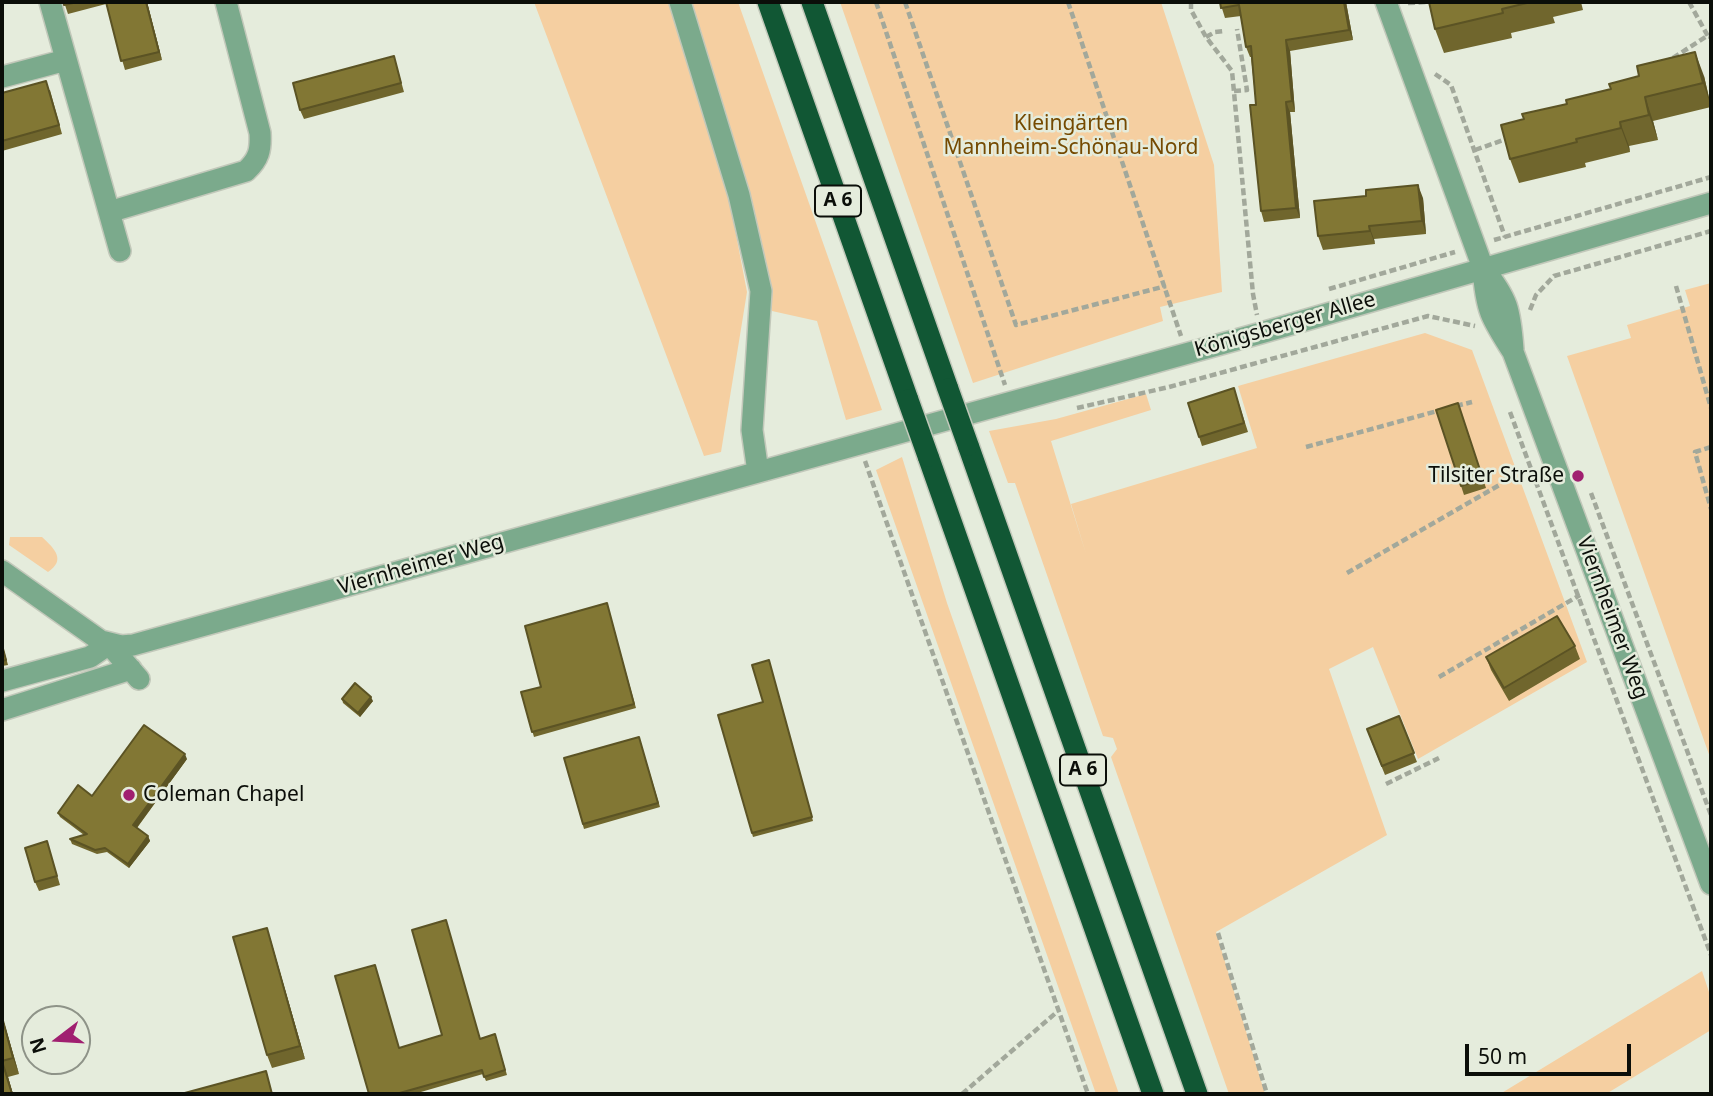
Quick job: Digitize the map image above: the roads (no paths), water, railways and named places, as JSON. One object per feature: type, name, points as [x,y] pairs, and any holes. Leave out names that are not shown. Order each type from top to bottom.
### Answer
[{"type":"highway","name":"A 6","points":[[768,2],[1153,1094]]},
{"type":"highway","name":"A 6","points":[[812,2],[1197,1094]]},
{"type":"street","points":[[50,2],[120,251]]},
{"type":"street","points":[[109,212],[246,171],[256,162],[261,151],[260,133],[226,2]]},
{"type":"street","points":[[680,2],[739,195],[761,291],[752,430],[758,472]]},
{"type":"street","points":[[1386,2],[1483,268]]},
{"type":"street","points":[[2,77],[65,60]]},
{"type":"street","name":"Königsberger Allee","points":[[859,445],[1261,333],[1711,203]]},
{"type":"street","name":"Viernheimer Weg","points":[[1483,268],[1504,294],[1511,318],[1513,352],[1711,884]]},
{"type":"street","name":"Viernheimer Weg","points":[[109,644],[133,645],[169,636],[859,445]]},
{"type":"street","points":[[2,570],[89,634],[109,644],[135,674],[2,710]]},
{"type":"street","points":[[2,681],[90,657],[109,644]]},
{"type":"place","name":"Tilsiter Straße","points":[[1578,476]]},
{"type":"place","name":"Coleman Chapel","points":[[129,795]]},
{"type":"park label","name":"Kleingärten Mannheim-Schönau-Nord","points":[[1071,136]]}]
